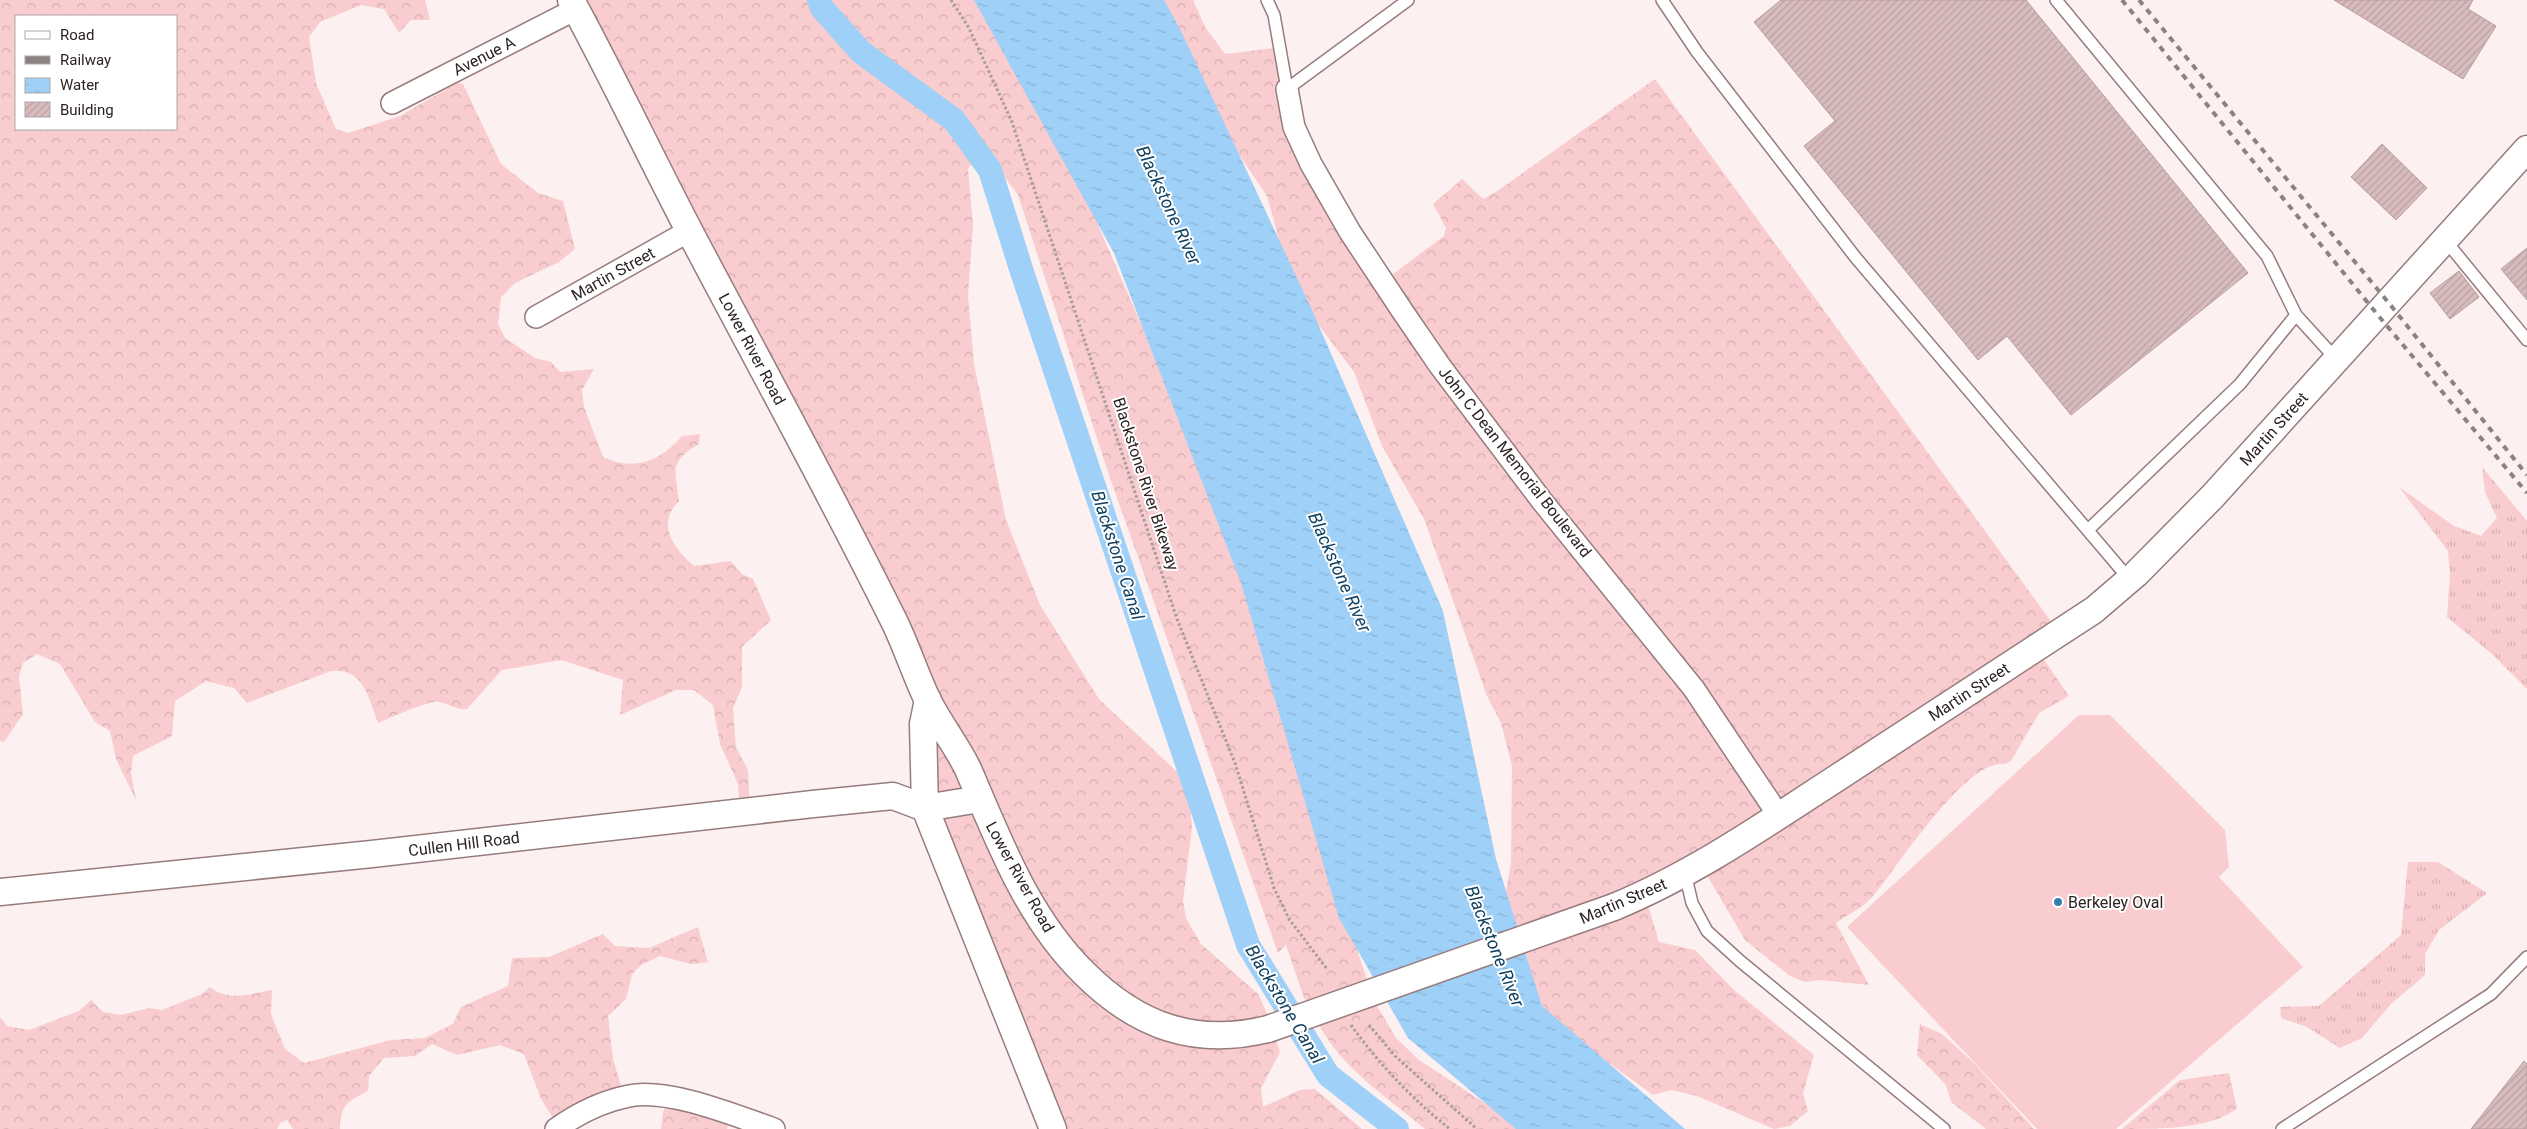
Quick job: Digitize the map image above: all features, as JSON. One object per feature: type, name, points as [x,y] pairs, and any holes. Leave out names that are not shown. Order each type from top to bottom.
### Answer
[{"type":"street","name":"Avenue A","points":[[392,103],[574,5]]},
{"type":"street","name":"Lower River Road","points":[[574,5],[689,231],[870,573],[907,648],[928,700],[966,766],[1007,859],[1049,932],[1082,971],[1128,1010],[1144,1020],[1165,1027],[1209,1036],[1237,1035],[1268,1029]]},
{"type":"street","name":"John C Dean Memorial Boulevard","points":[[1287,89],[1294,127],[1311,164],[1350,232],[1403,312],[1440,366],[1542,501],[1694,689],[1780,816]]},
{"type":"street","name":"Martin Street","points":[[1268,1029],[1338,1006],[1614,907],[1651,891],[1686,873],[1780,816],[2094,610],[2130,580],[2212,497],[2527,149]]},
{"type":"street","name":"Martin Street","points":[[536,317],[689,231]]},
{"type":"street","points":[[928,700],[923,724],[925,808],[1053,1129]]},
{"type":"street","name":"Cullen Hill Road","points":[[0,892],[372,854],[893,796],[925,808]]},
{"type":"street","points":[[925,808],[980,799]]},
{"type":"street","points":[[556,1129],[570,1119],[599,1106],[630,1096],[653,1094],[711,1108],[774,1129]]},
{"type":"lane","points":[[1267,0],[1274,15],[1287,89],[1408,0]]},
{"type":"lane","points":[[1662,0],[1698,52],[1856,258],[2130,580]]},
{"type":"lane","points":[[2056,0],[2267,256],[2296,315],[2336,360]]},
{"type":"lane","points":[[2445,240],[2527,340]]},
{"type":"lane","points":[[2088,530],[2240,384],[2296,315]]},
{"type":"lane","points":[[1686,873],[1692,903],[1707,931],[1740,961],[1944,1129]]},
{"type":"lane","points":[[2282,1129],[2491,994],[2527,956]]},
{"type":"path","name":"Blackstone River Bikeway","points":[[951,0],[969,28],[1012,122],[1177,619],[1235,763],[1274,888],[1289,919],[1327,969]]},
{"type":"path","points":[[1338,1006],[1368,1049],[1430,1113],[1450,1129]]},
{"type":"path","points":[[1369,1026],[1395,1056],[1477,1129]]},
{"type":"green space","points":[[0,0],[425,0],[430,20],[411,20],[399,33],[384,9],[361,5],[320,22],[309,37],[316,83],[336,129],[348,133],[400,116],[457,83],[463,84],[501,164],[538,193],[563,201],[575,249],[559,262],[515,283],[501,297],[498,324],[505,338],[535,358],[551,362],[560,372],[594,369],[582,390],[584,407],[603,457],[625,464],[646,462],[665,452],[682,436],[700,434],[699,444],[689,450],[678,461],[676,467],[679,501],[672,509],[669,518],[670,535],[686,559],[694,566],[731,561],[742,574],[753,579],[771,620],[742,647],[742,687],[733,708],[736,747],[748,770],[750,814],[740,814],[738,784],[720,744],[713,705],[694,690],[676,690],[620,715],[623,680],[561,660],[502,670],[467,709],[433,702],[378,723],[363,686],[351,674],[342,671],[331,671],[247,703],[234,688],[206,681],[175,701],[172,736],[133,756],[131,774],[136,800],[116,759],[110,731],[95,722],[60,664],[37,654],[23,663],[19,676],[23,714],[4,742],[0,741]]},
{"type":"green space","points":[[569,0],[988,0],[1064,136],[1101,232],[1265,608],[1352,934],[1374,1001],[1396,1038],[1419,1060],[1509,1119],[1521,1129],[1425,1129],[1365,1080],[1337,1052],[1317,1020],[1319,1017],[1304,998],[1286,945],[1278,953],[1109,475],[1018,195],[992,160],[975,159],[968,169],[973,224],[968,296],[974,364],[1006,520],[1040,605],[1099,699],[1188,782],[1192,827],[1183,901],[1186,918],[1201,944],[1258,994],[1268,1016],[1280,1052],[1261,1088],[1263,1107],[1300,1090],[1315,1089],[1362,1129],[1060,1129],[934,801],[928,712]]},
{"type":"green space","points":[[1152,0],[1193,0],[1205,27],[1225,54],[1275,48],[1280,86],[1385,280],[1444,236],[1446,228],[1433,204],[1462,179],[1483,199],[1496,192],[1655,79],[2061,635],[2042,657],[2069,696],[2039,713],[2011,761],[1989,767],[1971,778],[1953,795],[1915,840],[1873,896],[1836,923],[1869,985],[1821,980],[1805,982],[1790,976],[1745,940],[1705,872],[1646,898],[1659,942],[1695,950],[1735,991],[1814,1055],[1803,1093],[1808,1111],[1790,1126],[1774,1129],[1697,1096],[1671,1090],[1653,1095],[1551,1021],[1511,950],[1502,913],[1511,863],[1512,766],[1501,723],[1487,696],[1424,519],[1382,446],[1354,372],[1293,291],[1267,196],[1207,107]]},
{"type":"green space","points":[[2482,467],[2527,521],[2527,689],[2492,654],[2447,617],[2450,575],[2448,551],[2399,487],[2454,526],[2481,536],[2497,518],[2485,492]]},
{"type":"green space","name":"Berkeley Oval","points":[[2079,715],[2110,715],[2225,830],[2229,867],[2219,877],[2303,967],[2116,1129],[2037,1129],[1847,927]]},
{"type":"green space","points":[[2408,862],[2438,862],[2487,893],[2439,930],[2425,954],[2425,975],[2391,1004],[2362,1038],[2340,1048],[2307,1027],[2281,1018],[2280,1007],[2319,1006],[2401,935]]},
{"type":"green space","points":[[698,927],[708,962],[691,964],[660,956],[641,965],[632,974],[626,999],[608,1016],[613,1059],[627,1106],[560,1129],[541,1099],[524,1054],[500,1045],[457,1055],[432,1044],[415,1056],[384,1058],[369,1076],[368,1091],[346,1105],[340,1121],[340,1129],[293,1129],[287,1120],[280,1123],[277,1129],[0,1129],[0,1017],[7,1026],[29,1030],[79,1011],[91,1000],[103,1012],[121,1015],[149,1008],[162,1010],[202,994],[210,987],[217,992],[232,996],[272,990],[271,1014],[285,1049],[304,1063],[391,1040],[425,1038],[453,1024],[461,1007],[508,986],[512,958],[549,957],[603,934],[615,946],[649,948]]},
{"type":"green space","points":[[1920,1024],[1942,1034],[1975,1064],[2034,1129],[1986,1129],[1951,1102],[1946,1085],[1917,1055]]},
{"type":"green space","points":[[2229,1073],[2237,1108],[2227,1115],[2199,1124],[2184,1126],[2122,1129],[2180,1080]]},
{"type":"green space","points":[[666,1105],[729,1120],[727,1129],[661,1129],[663,1112]]},
{"type":"water","name":"Blackstone River","points":[[974,0],[1164,0],[1181,31],[1312,310],[1443,611],[1496,859],[1542,1006],[1685,1129],[1516,1129],[1408,1038],[1339,918],[1241,583],[1114,253]]},
{"type":"building","points":[[1781,0],[2026,0],[2248,273],[2071,415],[2007,336],[1978,360],[1804,146],[1835,121],[1754,22]]},
{"type":"building","points":[[2334,0],[2473,0],[2468,9],[2496,26],[2463,79]]},
{"type":"building","points":[[2382,144],[2427,188],[2396,220],[2351,177]]},
{"type":"building","points":[[2527,248],[2527,300],[2501,269]]},
{"type":"building","points":[[2459,271],[2479,297],[2450,319],[2430,293]]},
{"type":"building","points":[[2524,1061],[2527,1064],[2527,1129],[2471,1129]]},
{"type":"waterway","name":"Blackstone Canal","points":[[819,0],[822,8],[861,52],[954,120],[990,170],[1022,272],[1248,945],[1328,1075],[1397,1129]]},
{"type":"railway","points":[[2122,0],[2377,314],[2527,493]]},
{"type":"railway","points":[[2139,0],[2388,302],[2527,475]]},
{"type":"place","name":"Berkeley Oval","points":[[2058,902]]}]
